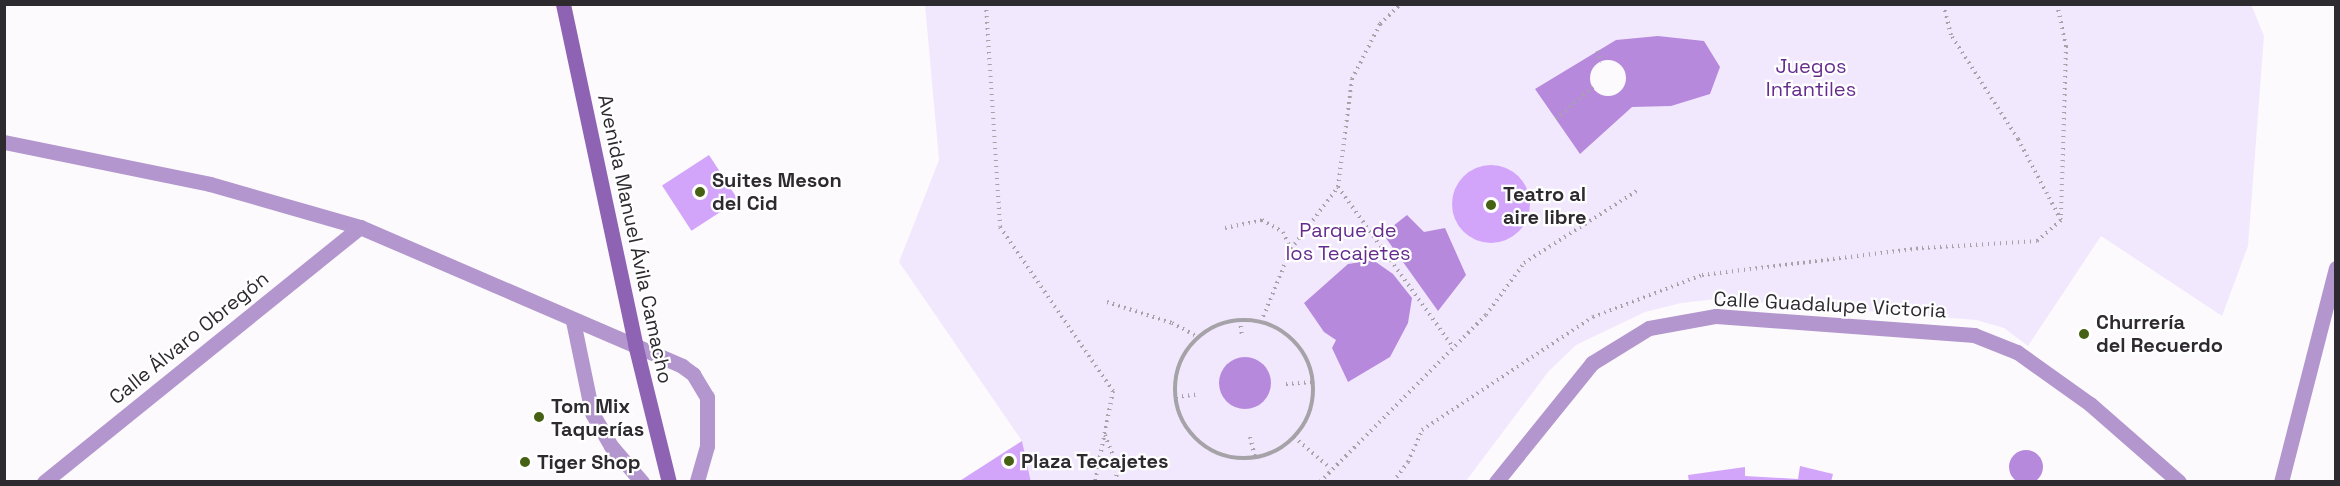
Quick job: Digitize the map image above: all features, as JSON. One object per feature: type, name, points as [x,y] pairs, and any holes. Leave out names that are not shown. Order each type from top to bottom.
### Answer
[{"type":"main road","name":"Avenida Manuel Ávila Camacho","points":[[563,4],[634,344],[669,482]]},
{"type":"street","points":[[4,142],[210,184],[360,227],[573,321],[634,344],[682,366],[702,385],[707,397],[709,422],[697,482]]},
{"type":"street","name":"Calle Álvaro Obregón","points":[[44,482],[360,227]]},
{"type":"street","points":[[2281,482],[2336,268]]},
{"type":"street","name":"Calle Guadalupe Victoria","points":[[1496,482],[1592,363],[1649,328],[1716,316],[1974,335],[2017,352],[2090,404],[2180,482]]},
{"type":"street","points":[[573,321],[592,413],[610,446],[642,482]]},
{"type":"path","points":[[986,4],[1000,228],[1113,391],[1095,482]]},
{"type":"path","points":[[1261,322],[1291,249],[1338,187],[1352,79],[1380,24],[1401,4]]},
{"type":"path","points":[[1943,4],[1951,35],[2018,139],[2061,220]]},
{"type":"path","points":[[1392,482],[1408,462],[1422,430],[1593,317],[1702,275],[1922,248],[2037,241],[2061,220],[2066,46],[2057,4]]},
{"type":"path","points":[[1597,51],[1601,62]]},
{"type":"path","points":[[1556,119],[1593,87]]},
{"type":"path","points":[[1338,187],[1453,347]]},
{"type":"path","points":[[1320,482],[1330,468],[1486,315],[1524,263],[1638,190]]},
{"type":"path","points":[[1224,228],[1262,220],[1283,232],[1291,249]]},
{"type":"path","points":[[1107,302],[1172,323],[1198,338]]},
{"type":"path","points":[[1240,321],[1242,337]]},
{"type":"path","points":[[1240,321],[1261,322],[1281,330],[1296,344],[1308,362],[1313,382],[1312,402],[1294,437],[1276,450],[1254,457],[1236,458],[1202,444],[1180,414],[1176,396],[1177,375],[1184,355],[1198,338],[1218,325],[1240,321]]},
{"type":"path","points":[[1286,384],[1313,382]]},
{"type":"path","points":[[1176,396],[1200,394]]},
{"type":"path","points":[[1104,434],[1118,469],[1115,482]]},
{"type":"path","points":[[1250,436],[1254,457]]},
{"type":"path","points":[[1294,437],[1330,468]]},
{"type":"green space","name":"Parque de los Tecajetes","points":[[2251,4],[2264,36],[2248,246],[2222,316],[2101,236],[2028,346],[2004,328],[1976,320],[1717,299],[1681,303],[1645,312],[1576,345],[1548,372],[1466,481],[1031,481],[1022,441],[899,262],[939,160],[925,5]]},
{"type":"shaded area","points":[[1658,36],[1704,41],[1720,67],[1710,94],[1671,106],[1632,107],[1580,154],[1535,89],[1616,40]]},
{"type":"shaded area","points":[[1407,215],[1424,232],[1445,228],[1466,275],[1438,311],[1383,234]]},
{"type":"shaded area","points":[[1373,260],[1393,274],[1412,298],[1408,323],[1390,357],[1348,382],[1332,348],[1336,340],[1324,332],[1304,303],[1348,264]]},
{"type":"shaded area","points":[[1240,357],[1250,357],[1264,364],[1271,383],[1264,402],[1250,409],[1240,409],[1230,405],[1223,398],[1219,388],[1219,378],[1223,368],[1230,361]]},
{"type":"shaded area","points":[[2026,450],[2038,455],[2043,467],[2038,479],[2026,484],[2014,479],[2009,467],[2014,455]]},
{"type":"pier","points":[[1608,60],[1621,65],[1626,78],[1621,91],[1608,96],[1595,91],[1590,78],[1595,65]]},
{"type":"building","points":[[709,155],[738,200],[691,231],[662,185]]},
{"type":"building","name":"Teatro al aire libre","points":[[1491,165],[1506,168],[1518,177],[1527,189],[1530,204],[1527,219],[1518,231],[1506,240],[1491,243],[1476,240],[1464,231],[1455,219],[1452,204],[1455,189],[1464,177],[1476,168]]},
{"type":"building","name":"Plaza Tecajetes","points":[[1022,441],[1031,482],[958,482]]},
{"type":"building","points":[[1800,466],[1833,474],[1831,482],[1689,482],[1688,475],[1745,467],[1745,476],[1798,479]]},
{"type":"place","name":"Suites Meson del Cid","points":[[700,192]]},
{"type":"place","name":"Teatro al aire libre","points":[[1491,205]]},
{"type":"place","name":"Churrería del Recuerdo","points":[[2084,334]]},
{"type":"place","name":"Tom Mix Taquerías","points":[[539,417]]},
{"type":"place","name":"Plaza Tecajetes","points":[[1009,461]]},
{"type":"place","name":"Tiger Shop","points":[[525,462]]},
{"type":"park label","name":"Juegos Infantiles","points":[[1811,78]]}]
